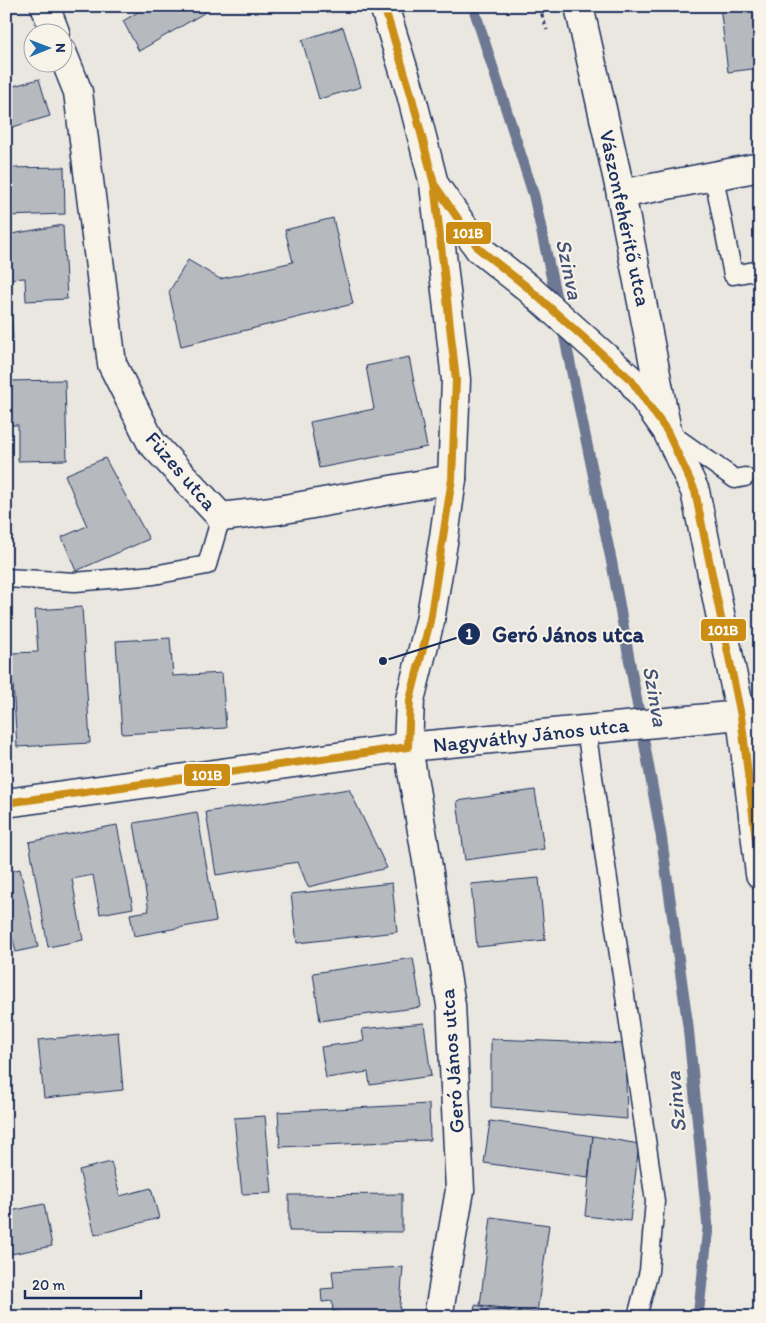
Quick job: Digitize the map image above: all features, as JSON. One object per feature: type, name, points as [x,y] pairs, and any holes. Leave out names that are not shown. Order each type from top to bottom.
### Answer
[{"type":"street","points":[[45,6],[51,22]]},
{"type":"street","points":[[384,6],[411,94],[434,184],[479,249],[527,287],[631,380],[667,431],[695,492],[750,715],[760,874]]},
{"type":"street","name":"Vászonfehérítő utca","points":[[579,6],[621,194],[667,431]]},
{"type":"street","name":"Füzes utca","points":[[70,72],[78,92],[112,364],[151,442],[221,518],[279,510],[452,479]]},
{"type":"street","points":[[621,194],[760,167]]},
{"type":"street","name":"Geró János utca","points":[[434,184],[456,380],[452,479],[430,621],[410,700],[408,747],[451,1005],[460,1190],[438,1317]]},
{"type":"street","name":"Nagyváthy János utca","points":[[6,803],[408,747],[696,718],[750,715]]},
{"type":"lane","points":[[714,177],[733,275],[760,270]]},
{"type":"lane","points":[[667,431],[735,479],[745,477]]},
{"type":"lane","points":[[6,578],[75,582],[154,576],[207,565],[221,518]]},
{"type":"lane","points":[[598,728],[655,1201],[649,1271],[637,1317]]},
{"type":"building","points":[[148,6],[216,6],[139,51],[123,21]]},
{"type":"building","points":[[720,6],[760,6],[760,68],[728,72]]},
{"type":"building","points":[[343,27],[361,87],[319,99],[302,40]]},
{"type":"building","points":[[39,79],[50,116],[6,129],[6,88]]},
{"type":"building","points":[[64,167],[65,214],[6,216],[6,168]]},
{"type":"building","points":[[333,218],[353,304],[181,346],[169,292],[188,260],[220,279],[293,262],[285,230]]},
{"type":"building","points":[[63,225],[67,299],[26,301],[25,278],[9,279],[13,339],[6,340],[6,235]]},
{"type":"building","points":[[409,357],[427,447],[319,468],[310,422],[374,409],[366,366]]},
{"type":"building","points":[[65,380],[67,460],[18,461],[18,425],[6,425],[6,381]]},
{"type":"building","points":[[105,458],[149,539],[76,571],[62,537],[87,526],[65,475]]},
{"type":"building","points":[[82,607],[90,743],[17,747],[11,653],[38,652],[35,610]]},
{"type":"building","points":[[170,638],[173,676],[222,673],[226,728],[122,734],[116,641]]},
{"type":"building","points":[[349,789],[387,868],[308,887],[298,862],[216,875],[206,812]]},
{"type":"building","points":[[535,790],[544,849],[465,860],[457,801]]},
{"type":"building","points":[[197,812],[216,921],[134,936],[130,914],[149,911],[134,823]]},
{"type":"building","points":[[117,825],[133,908],[100,914],[93,875],[72,879],[83,940],[48,947],[29,842]]},
{"type":"building","points":[[20,869],[38,947],[16,952],[6,912],[6,872]]},
{"type":"building","points":[[539,878],[545,940],[477,947],[471,884]]},
{"type":"building","points":[[392,883],[397,932],[297,943],[291,894]]},
{"type":"building","points":[[413,958],[421,1007],[320,1021],[313,973]]},
{"type":"building","points":[[424,1023],[431,1076],[370,1085],[368,1072],[326,1078],[321,1047],[364,1041],[362,1029]]},
{"type":"building","points":[[118,1032],[123,1090],[44,1098],[38,1040]]},
{"type":"building","points":[[491,1039],[625,1044],[627,1119],[491,1107]]},
{"type":"building","points":[[429,1104],[430,1140],[280,1147],[278,1112]]},
{"type":"building","points":[[265,1116],[272,1193],[242,1194],[234,1118]]},
{"type":"building","points":[[490,1121],[593,1136],[588,1178],[484,1163]]},
{"type":"building","points":[[593,1136],[639,1144],[630,1221],[585,1216]]},
{"type":"building","points":[[111,1162],[120,1196],[151,1188],[159,1218],[95,1235],[79,1170]]},
{"type":"building","points":[[402,1194],[402,1232],[289,1231],[289,1195]]},
{"type":"building","points":[[44,1204],[52,1246],[6,1255],[6,1212]]},
{"type":"building","points":[[491,1217],[549,1225],[537,1313],[480,1305]]},
{"type":"building","points":[[403,1267],[399,1317],[338,1317],[337,1312],[333,1312],[332,1301],[322,1302],[321,1289],[334,1288],[332,1271]]},
{"type":"building","points":[[475,1305],[544,1317],[473,1317]]},
{"type":"waterway","name":"Szinva","points":[[473,6],[534,196],[558,307]]},
{"type":"waterway","name":"Szinva","points":[[562,325],[612,564],[661,835],[688,1026],[708,1228],[698,1317]]},
{"type":"transit line","name":"101B","points":[[384,6],[411,94],[434,184],[479,249],[527,287],[631,380],[667,431],[695,491],[741,716],[760,872]]},
{"type":"transit line","name":"101B","points":[[408,747],[410,700],[430,621],[452,479],[456,380],[435,192]]},
{"type":"transit line","name":"101B","points":[[6,803],[408,747]]},
{"type":"place","name":"Geró János utca","points":[[383,661]]}]
